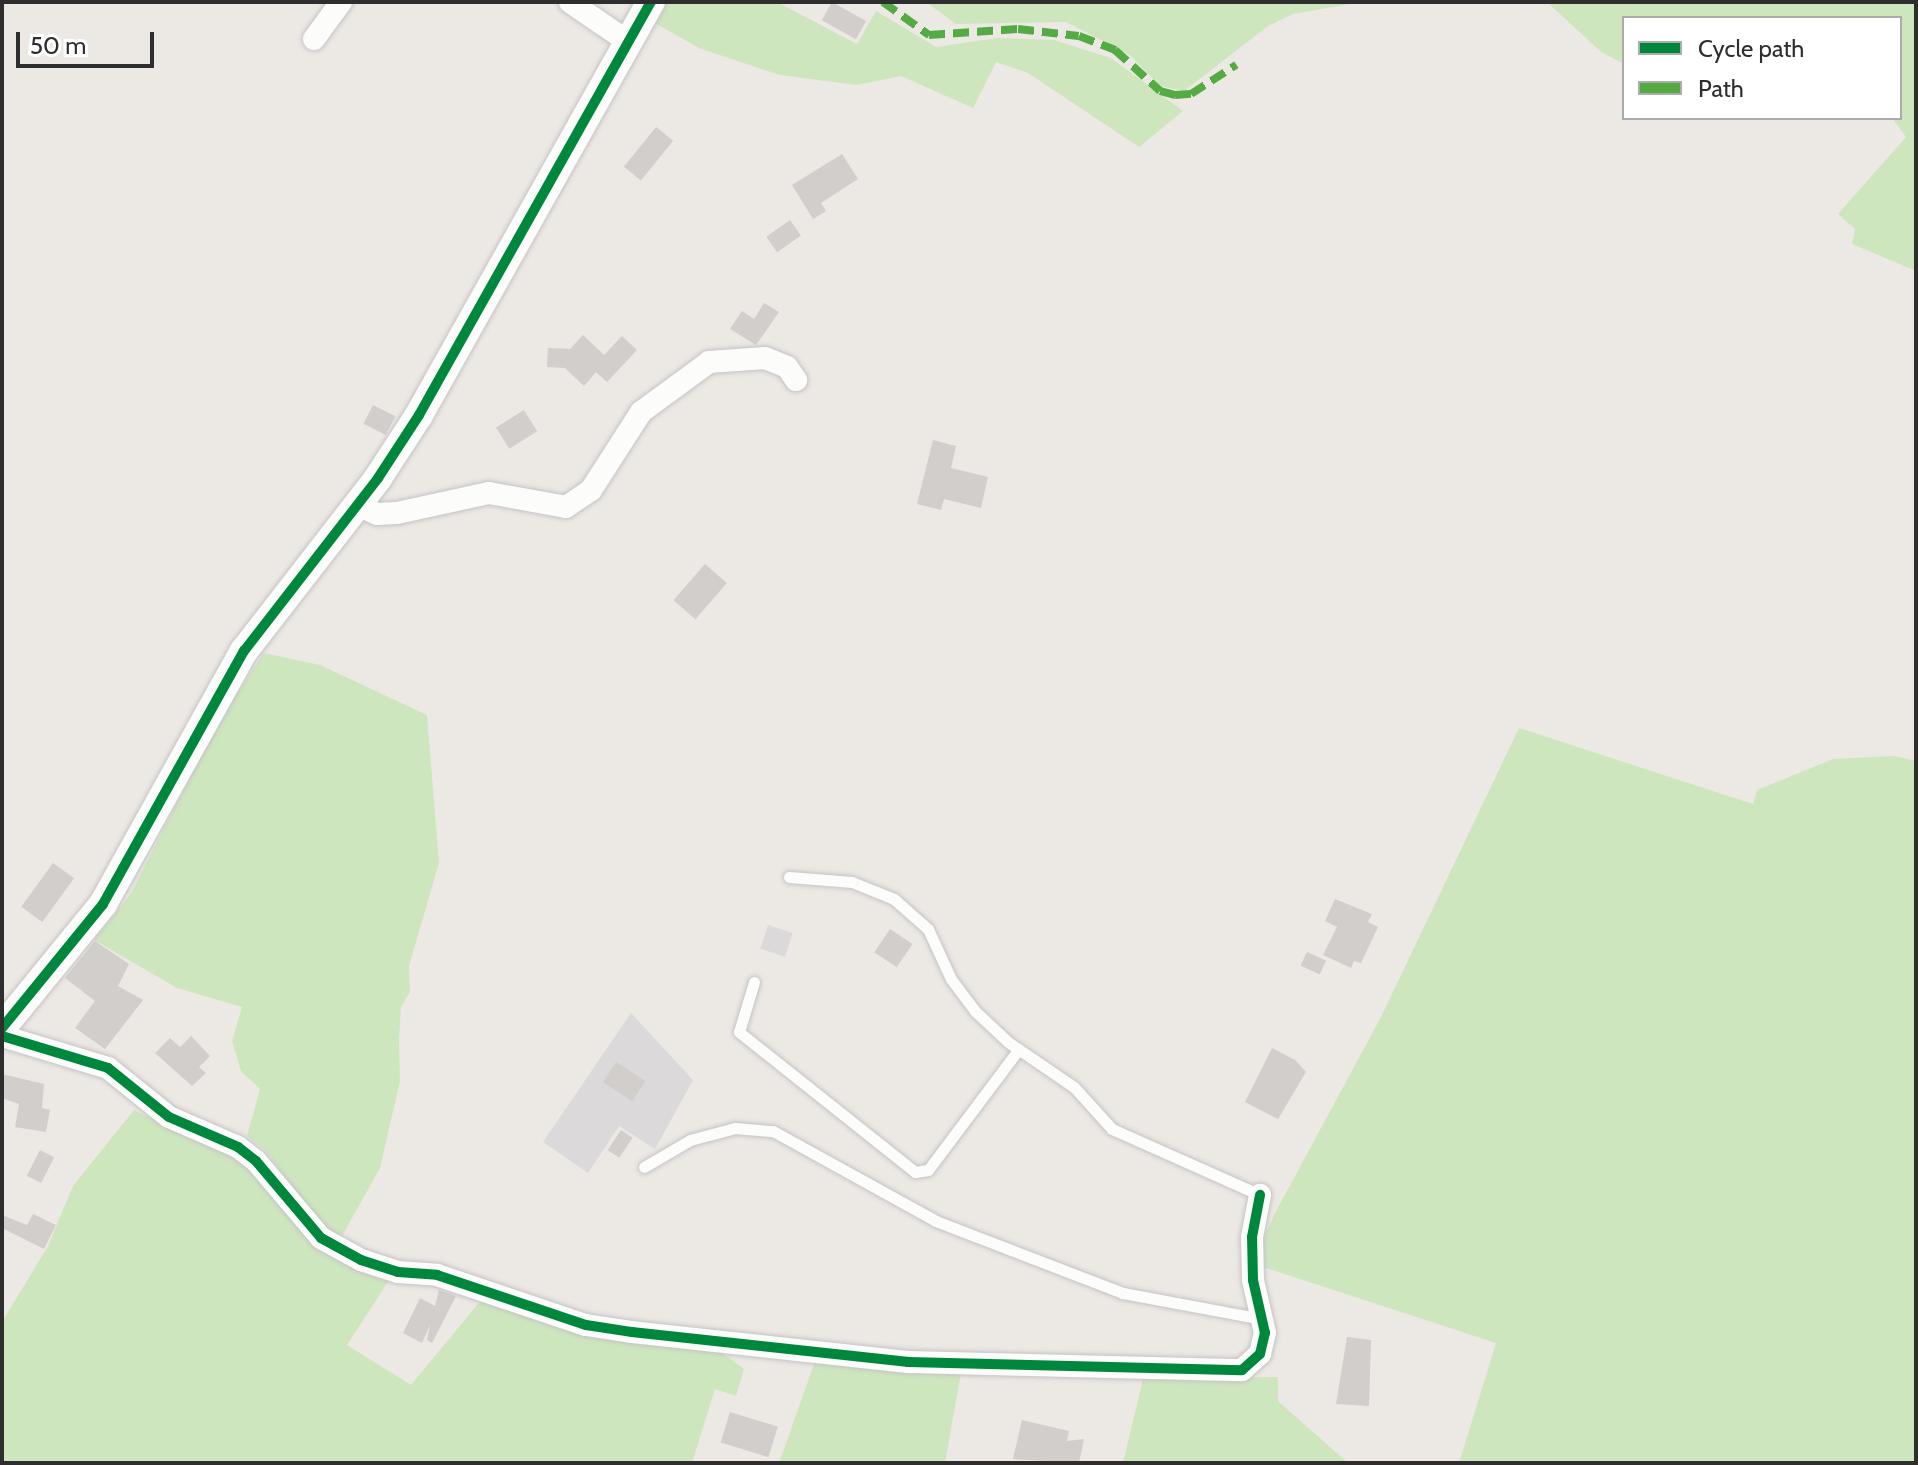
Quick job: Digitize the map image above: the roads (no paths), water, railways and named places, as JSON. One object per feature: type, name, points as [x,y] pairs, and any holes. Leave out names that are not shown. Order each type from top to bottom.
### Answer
[{"type":"street","points":[[314,39],[341,2]]},
{"type":"street","points":[[570,2],[630,43]]},
{"type":"street","points":[[2,1028],[103,904],[244,651],[357,505],[419,415],[651,2]]},
{"type":"street","points":[[357,505],[377,514],[397,513],[489,493],[566,507],[591,490],[641,412],[709,362],[765,358],[787,367],[796,380]]},
{"type":"street","points":[[2,1036],[108,1068],[169,1117],[238,1147],[321,1238],[361,1260],[398,1272],[437,1275],[586,1325],[908,1362],[1200,1373],[1242,1370],[1260,1354],[1262,1319],[1253,1280],[1252,1237],[1260,1195]]},
{"type":"lane","points":[[789,877],[852,882],[912,912],[928,929],[951,979],[975,1011],[1019,1049],[1074,1087],[1112,1129],[1260,1195]]},
{"type":"lane","points":[[754,982],[739,1032],[915,1172],[928,1170],[1019,1049]]},
{"type":"lane","points":[[644,1167],[690,1140],[735,1128],[773,1131],[936,1221],[1123,1293],[1262,1319]]}]
